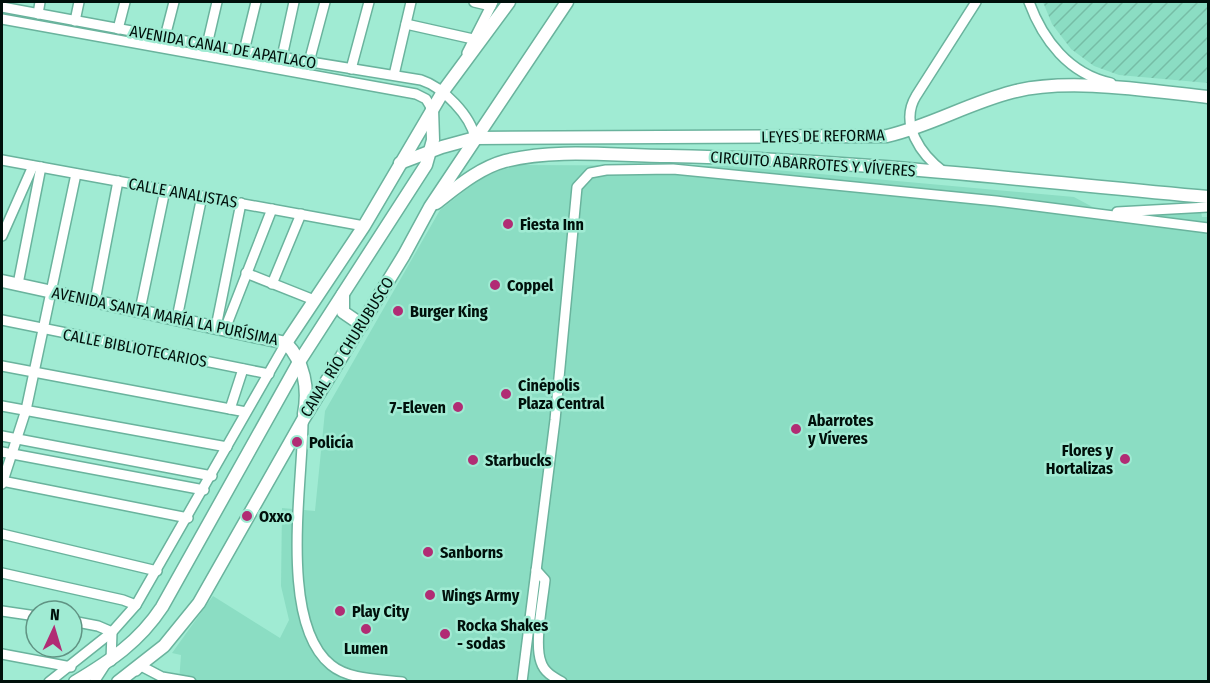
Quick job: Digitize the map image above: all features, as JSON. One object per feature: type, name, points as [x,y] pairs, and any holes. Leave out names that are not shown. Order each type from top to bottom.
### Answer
[{"type":"main road","name":"CANAL RÍO CHURUBUSCO","points":[[286,343],[364,226],[442,92],[509,2]]},
{"type":"main road","name":"CANAL RÍO CHURUBUSCO","points":[[118,681],[141,666],[171,638],[199,603],[303,418],[362,325],[430,207],[567,2]]},
{"type":"main road","name":"LEYES DE REFORMA","points":[[399,163],[431,150],[475,138],[887,136],[912,130],[976,104],[1038,86],[1140,89],[1209,97]]},
{"type":"main road","name":"CANAL RÍO CHURUBUSCO","points":[[75,681],[108,663],[138,639],[162,607],[299,362],[422,171],[431,150],[432,109]]},
{"type":"main road","name":"CIRCUITO ABARROTES Y VÍVERES","points":[[430,207],[487,168],[504,161],[529,156],[754,157],[1209,197]]},
{"type":"main road","name":"AVENIDA SANTA MARÍA LA PURÍSIMA","points":[[2,280],[286,343],[299,362],[306,388],[303,418]]},
{"type":"main road","points":[[343,293],[341,304],[344,312],[362,325]]},
{"type":"main road","points":[[138,639],[141,666]]},
{"type":"street","points":[[38,14],[40,2]]},
{"type":"street","points":[[75,21],[79,2]]},
{"type":"street","points":[[118,29],[125,2]]},
{"type":"street","points":[[165,37],[174,2]]},
{"type":"street","points":[[207,45],[217,2]]},
{"type":"street","points":[[244,51],[256,2]]},
{"type":"street","points":[[282,57],[294,2]]},
{"type":"street","points":[[309,62],[325,2]]},
{"type":"street","points":[[351,69],[369,2]]},
{"type":"street","points":[[394,75],[411,2]]},
{"type":"street","points":[[474,2],[492,4]]},
{"type":"street","points":[[945,173],[925,156],[909,120],[910,105],[975,2]]},
{"type":"street","points":[[1029,2],[1037,22],[1058,53],[1079,71],[1102,81],[1140,89]]},
{"type":"street","name":"CANAL RÍO CHURUBUSCO","points":[[459,69],[492,4]]},
{"type":"street","name":"AVENIDA CANAL DE APATLACO","points":[[2,7],[207,45],[427,81],[442,92]]},
{"type":"street","name":"AVENIDA CANAL DE APATLACO","points":[[2,19],[416,94],[426,99],[432,109]]},
{"type":"street","points":[[406,24],[473,39]]},
{"type":"street","points":[[327,79],[330,65]]},
{"type":"street","points":[[442,92],[470,124],[475,138]]},
{"type":"street","name":"CALLE ANALISTAS","points":[[2,160],[364,226]]},
{"type":"street","points":[[2,236],[37,166]]},
{"type":"street","points":[[18,284],[37,166]]},
{"type":"street","points":[[522,681],[555,420],[577,187],[591,173],[606,170],[673,169],[1100,213],[1209,228]]},
{"type":"street","points":[[76,174],[26,410],[2,482],[188,518]]},
{"type":"street","points":[[95,301],[118,181]]},
{"type":"street","points":[[140,310],[165,189]]},
{"type":"street","points":[[177,318],[202,196]]},
{"type":"street","points":[[220,328],[241,203]]},
{"type":"street","points":[[1100,213],[1209,207]]},
{"type":"street","points":[[220,328],[246,273],[272,209]]},
{"type":"street","points":[[272,284],[301,214]]},
{"type":"street","points":[[246,273],[314,300]]},
{"type":"street","name":"CALLE BIBLIOTECARIOS","points":[[2,320],[269,374]]},
{"type":"street","name":"CANAL RÍO CHURUBUSCO","points":[[50,681],[71,667],[112,632],[136,605],[158,571],[286,343]]},
{"type":"street","points":[[2,366],[246,412]]},
{"type":"street","points":[[230,409],[243,369]]},
{"type":"street","points":[[2,406],[227,447]]},
{"type":"street","points":[[303,418],[296,538],[301,605],[314,641],[331,666],[364,678],[402,681]]},
{"type":"street","points":[[2,436],[212,476]]},
{"type":"street","points":[[2,452],[204,490]]},
{"type":"street","points":[[2,534],[158,571]]},
{"type":"street","points":[[536,570],[545,580],[539,651],[541,663],[548,673],[562,681]]},
{"type":"street","points":[[2,573],[123,600],[136,605]]},
{"type":"street","points":[[2,611],[24,614]]},
{"type":"street","points":[[84,624],[112,632],[108,663],[94,681]]},
{"type":"street","points":[[2,654],[71,667]]},
{"type":"street","points":[[126,681],[141,666],[162,676],[191,681]]},
{"type":"shaded area","points":[[1043,2],[1208,3],[1208,83],[1119,75],[1094,66],[1071,49],[1052,24]]},
{"type":"shaded area","points":[[520,165],[732,166],[1074,197],[1100,211],[1200,206],[1202,217],[1208,217],[1208,681],[179,682],[181,655],[172,653],[213,596],[280,638],[289,620],[281,586],[282,508],[315,511],[325,411],[440,210],[477,181],[498,171]]},
{"type":"place","name":"Fiesta Inn","points":[[508,224]]},
{"type":"place","name":"Coppel","points":[[495,285]]},
{"type":"place","name":"Burger King","points":[[398,311]]},
{"type":"place","name":"Cinépolis Plaza Central","points":[[506,394]]},
{"type":"place","name":"7-Eleven","points":[[458,407]]},
{"type":"place","name":"Abarrotes y Víveres","points":[[796,429]]},
{"type":"place","name":"Policía","points":[[297,442]]},
{"type":"place","name":"Flores y Hortalizas","points":[[1125,459]]},
{"type":"place","name":"Starbucks","points":[[473,460]]},
{"type":"place","name":"Oxxo","points":[[247,516]]},
{"type":"place","name":"Sanborns","points":[[428,552]]},
{"type":"place","name":"Wings Army","points":[[430,595]]},
{"type":"place","name":"Play City","points":[[340,611]]},
{"type":"place","name":"Lumen","points":[[366,629]]},
{"type":"place","name":"Rocka Shakes - sodas","points":[[445,634]]}]
